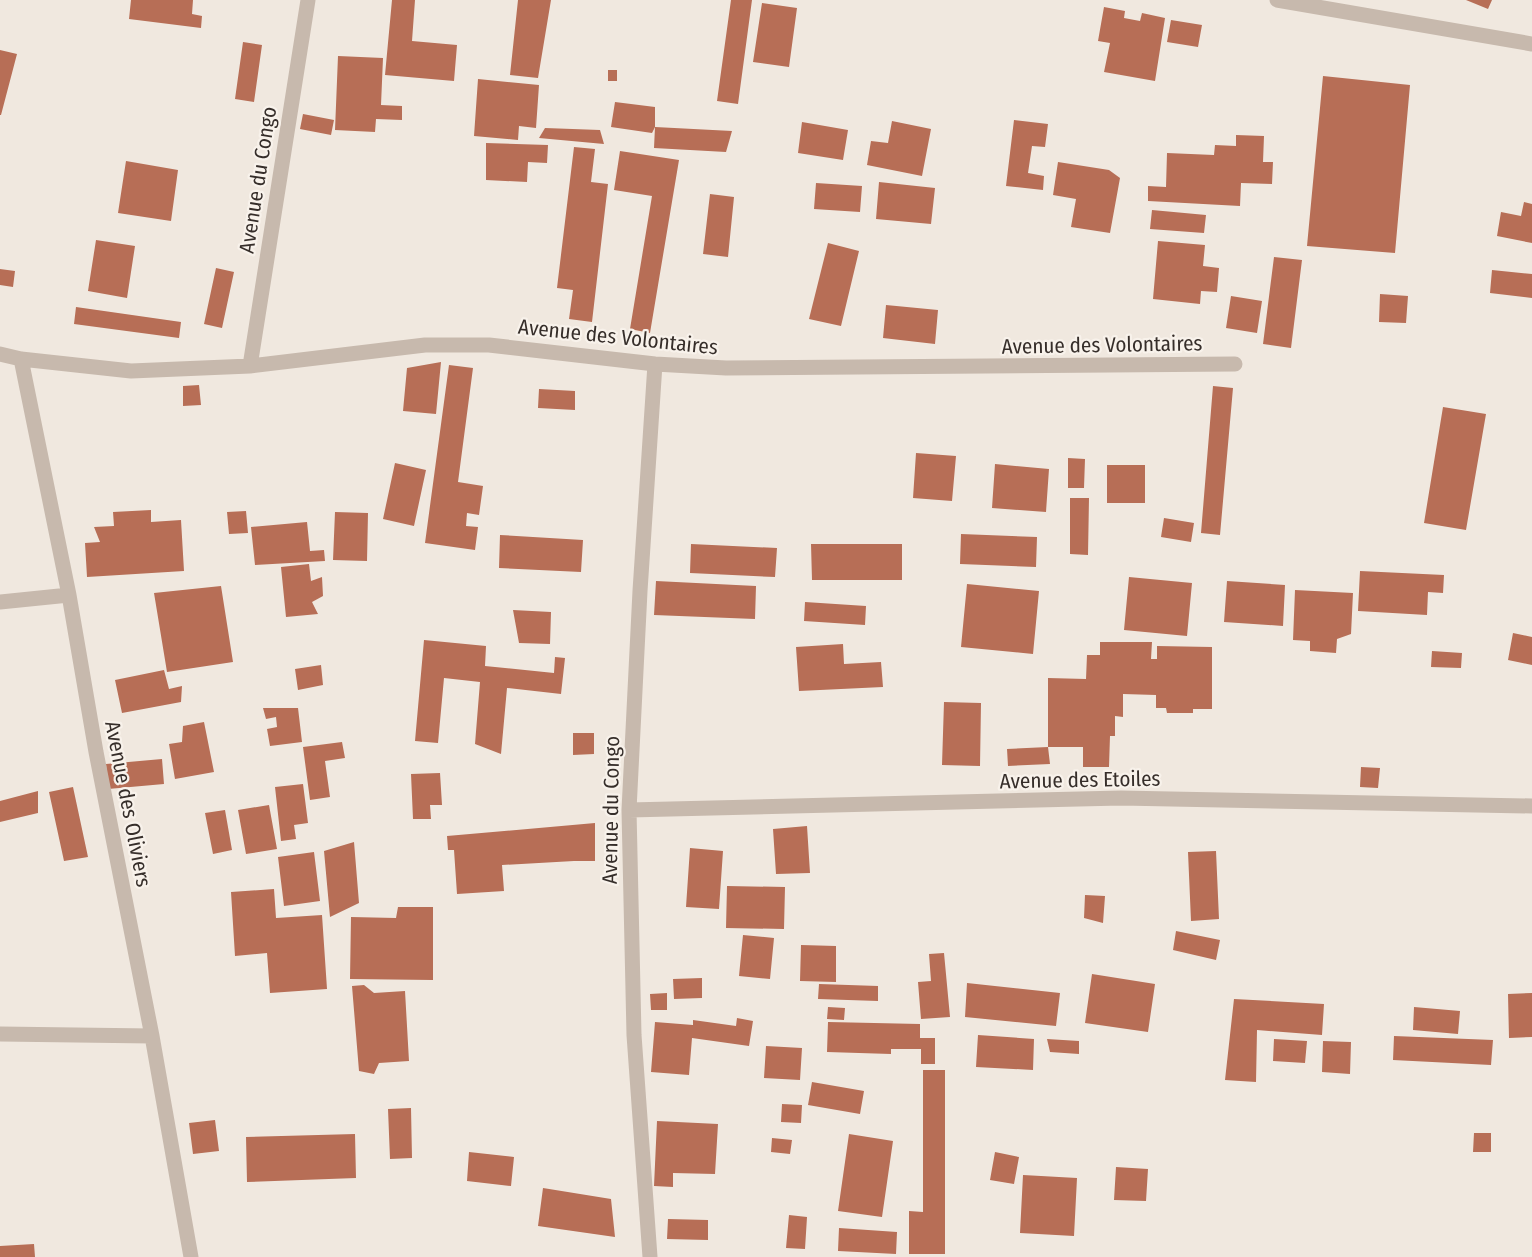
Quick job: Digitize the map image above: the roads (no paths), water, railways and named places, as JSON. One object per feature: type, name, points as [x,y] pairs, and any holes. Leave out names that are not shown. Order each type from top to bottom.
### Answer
[{"type":"street","name":"Avenue du Congo","points":[[250,366],[308,0]]},
{"type":"street","points":[[1277,0],[1532,44]]},
{"type":"street","name":"Avenue des Volontaires","points":[[0,354],[21,359],[131,371],[250,366],[424,345],[489,345],[655,364],[726,368],[1236,364]]},
{"type":"street","name":"Avenue des Oliviers","points":[[21,359],[69,595],[96,752],[152,1036],[191,1257]]},
{"type":"street","name":"Avenue du Congo","points":[[650,1257],[634,1035],[629,810],[639,591],[655,364]]},
{"type":"street","points":[[0,602],[69,595]]},
{"type":"street","name":"Avenue des Etoiles","points":[[629,810],[1121,798],[1532,806]]},
{"type":"street","points":[[0,1034],[152,1036]]}]
